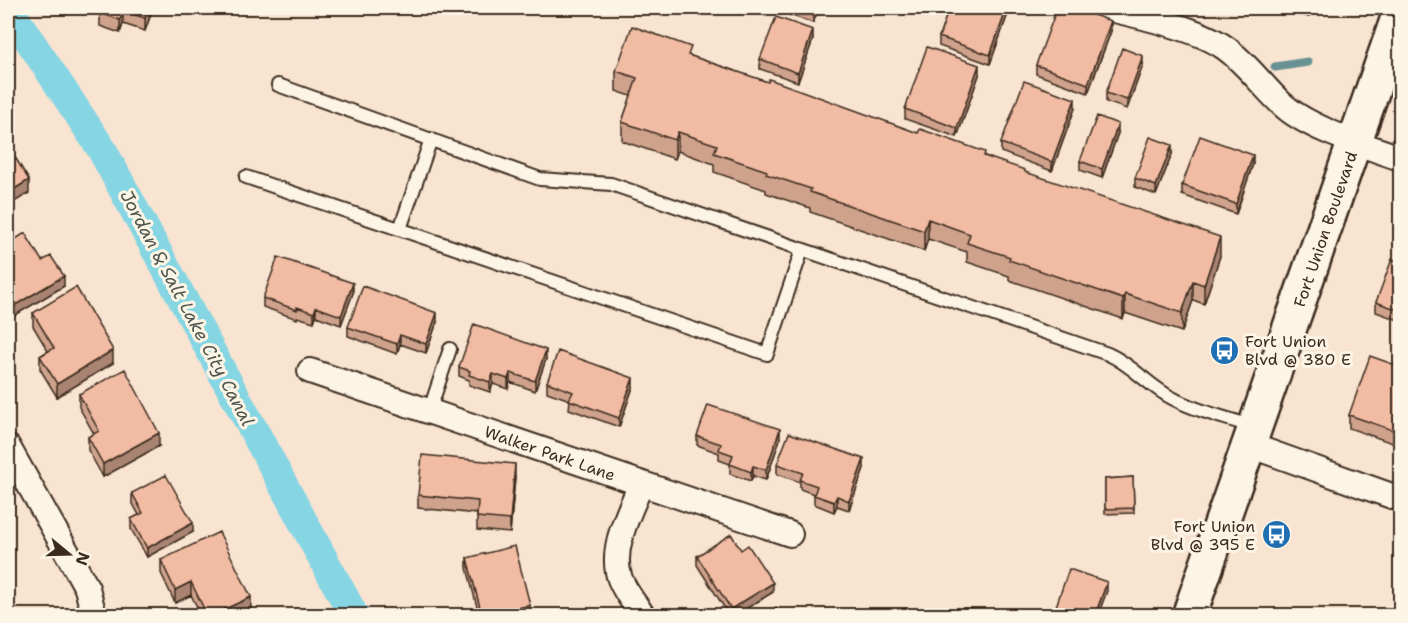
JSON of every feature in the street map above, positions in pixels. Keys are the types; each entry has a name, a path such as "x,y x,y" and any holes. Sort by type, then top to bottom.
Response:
{"main road":[{"name":"Fort Union Boulevard","path":"1190,615 1401,12"}],"street":[{"path":"1106,8 1202,36 1224,46 1284,107 1300,117 1355,142 1401,158"},
{"name":"Walker Park Lane","path":"310,371 790,534"},
{"path":"1252,436 1401,499"},
{"path":"8,447 87,588 94,615"},
{"path":"641,483 621,537 616,563 620,581 643,615"}],"lane":[{"path":"278,86 540,179 611,184 1108,354 1123,361 1152,387 1252,436"},
{"path":"400,229 431,139"},
{"path":"246,177 767,354 802,250"},
{"path":"429,412 450,349"}],"building":[{"path":"102,8 148,8 145,18 123,11 120,20 100,13"},
{"path":"795,8 815,8 813,14"},
{"path":"949,8 1007,8 990,55 939,37"},
{"path":"1057,8 1073,8 1111,21 1088,84 1036,65"},
{"path":"776,17 813,30 798,73 760,59"},
{"path":"632,26 691,47 688,55 768,82 769,79 918,133 920,129 985,152 984,156 1025,170 1025,172 1220,237 1204,285 1193,281 1182,313 1125,294 1123,299 1009,260 1010,257 967,243 970,234 928,219 924,231 810,192 811,189 766,174 767,171 714,153 717,145 678,132 675,140 622,122 637,78 616,71"},
{"path":"927,47 979,65 957,128 905,109"},
{"path":"1122,48 1143,56 1127,100 1106,93"},
{"path":"1024,81 1075,99 1052,162 1001,143"},
{"path":"1097,116 1118,124 1102,169 1080,161"},
{"path":"1200,136 1253,155 1236,204 1182,185"},
{"path":"1150,137 1172,145 1156,186 1135,178"},
{"path":"10,149 29,180 8,193 8,150"},
{"path":"25,233 42,261 51,256 64,276 12,307 8,299 8,244"},
{"path":"278,257 353,283 341,316 316,307 314,313 297,307 297,310 263,298"},
{"path":"1392,259 1401,262 1401,311 1376,302"},
{"path":"363,286 437,313 426,344 400,335 397,344 348,327"},
{"path":"76,287 113,350 57,384 40,356 54,348 33,313"},
{"path":"474,324 546,350 535,381 510,373 508,379 493,374 490,382 469,375 470,371 459,367"},
{"path":"558,351 633,378 619,418 569,400 573,392 547,382"},
{"path":"1370,356 1401,367 1401,433 1349,415"},
{"path":"125,369 159,433 103,464 88,437 99,431 79,394"},
{"path":"708,405 780,429 766,470 753,466 751,472 730,464 733,455 719,450 721,444 697,436"},
{"path":"789,433 864,459 849,501 837,496 834,502 814,495 817,486 800,480 803,473 777,464"},
{"path":"422,455 515,464 510,520 477,517 478,501 418,495"},
{"path":"166,475 193,523 147,548 131,519 143,513 132,493"},
{"path":"1133,477 1134,508 1105,509 1105,479"},
{"path":"219,532 251,597 212,615 207,615 191,582 175,590 161,560"},
{"path":"731,534 741,550 748,545 773,583 731,609 697,556"},
{"path":"515,546 530,605 482,615 467,558"},
{"path":"1069,569 1107,582 1095,615 1053,615"},
{"path":"776,607 782,615 764,615"},
{"path":"456,610 458,615 444,615"}],"waterway":[{"name":"Jordan & Salt Lake City Canal","path":"8,8 101,148 354,616"},
{"path":"1275,67 1308,62"}],"place":[{"name":"Fort Union Blvd @ 380 E","path":"1224,350"},
{"name":"Fort Union Blvd @ 395 E","path":"1276,535"}]}
